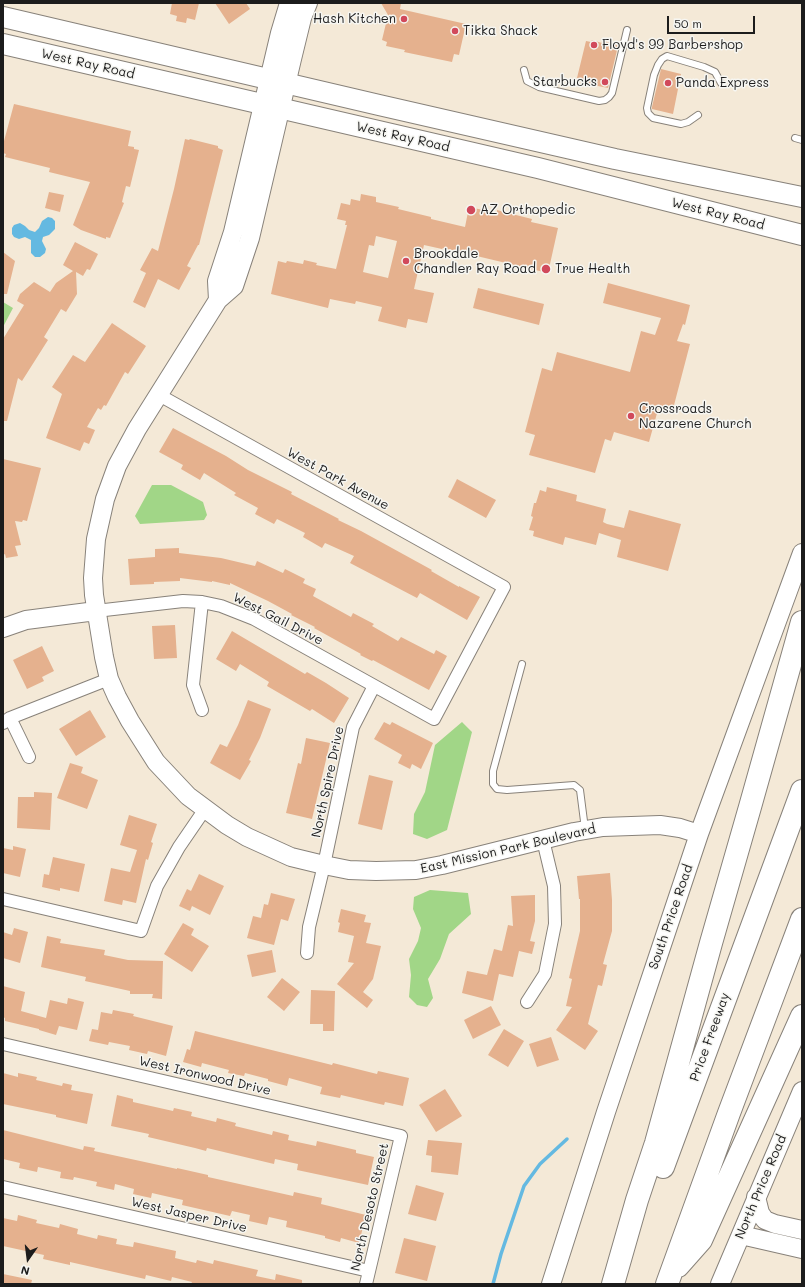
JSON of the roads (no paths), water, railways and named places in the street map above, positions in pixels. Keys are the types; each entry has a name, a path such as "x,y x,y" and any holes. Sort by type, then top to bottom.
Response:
{"highway":[{"path":"613,1284 637,1200 658,1136 802,622"},
{"name":"Price Freeway","path":"619,1284 802,791"},
{"path":"668,1279 802,919"},
{"path":"668,1279 701,1240 802,1016"}],"main road":[{"name":"West Ray Road","path":"3,17 615,159 802,197"},
{"name":"West Ray Road","path":"3,44 575,177 802,235"},
{"path":"500,160 540,156 581,165 599,167 606,165 615,159"}],"street":[{"path":"278,81 280,33 289,3"},
{"path":"278,81 308,3"},
{"name":"East Mission Park Boulevard","path":"278,81 272,107 261,196 234,286 218,300 137,429 117,466 105,500 96,539 93,578 96,611 109,679 130,722 156,762 188,796 227,825 269,848 290,857 348,870 416,870 442,866 543,840 611,827 660,825 680,828 699,834"},
{"name":"West Park Avenue","path":"159,395 504,587 434,719"},
{"name":"South Price Road","path":"550,1284 699,834 802,553"},
{"name":"West Gail Drive","path":"96,611 183,601 202,602 221,606 254,619 434,719"},
{"path":"202,602 193,685 202,710"},
{"path":"3,628 26,620 96,611"},
{"path":"30,757 7,720 109,679"},
{"name":"North Spire Drive","path":"307,952 308,927 324,865 353,727 374,686"},
{"path":"3,899 141,931 156,886 179,847 205,809"},
{"path":"527,1002 545,974 555,924 554,886 543,840"},
{"name":"West Ironwood Drive","path":"3,1044 401,1136"},
{"name":"North Price Road","path":"720,1284 802,1091"},
{"name":"North Desoto Street","path":"366,1284 401,1136"},
{"name":"West Jasper Drive","path":"3,1187 369,1270"},
{"path":"756,1197 760,1214 765,1220 775,1224 802,1230"},
{"path":"740,1235 802,1249"}],"lane":[{"path":"524,70 527,81 539,88 599,101 605,100 612,93 627,30"},
{"path":"698,115 688,122 681,124 653,118 648,113 647,108 654,75 662,59 667,56 704,67 715,72 721,84"},
{"path":"795,138 802,140"},
{"path":"522,664 492,771 493,784 497,789 507,790 574,785 580,790 585,831"}],"water":[{"path":"48,217 55,221 55,229 49,235 43,237 42,241 46,249 45,253 40,257 35,257 31,253 31,240 25,237 19,239 14,237 12,234 12,228 14,225 20,223 29,230 35,232 39,228 42,221"}],"waterway":[{"path":"493,1284 501,1254 524,1186 540,1164 567,1139"}],"place":[{"name":"Hash Kitchen","path":"404,19"},
{"name":"Tikka Shack","path":"455,31"},
{"name":"Floyd's 99 Barbershop","path":"594,45"},
{"name":"Starbucks","path":"605,82"},
{"name":"Panda Express","path":"668,83"},
{"name":"AZ Orthopedic","path":"471,210"},
{"name":"Brookdale Chandler Ray Road","path":"406,261"},
{"name":"True Health","path":"546,269"},
{"name":"Crossroads Nazarene Church","path":"631,416"}]}
